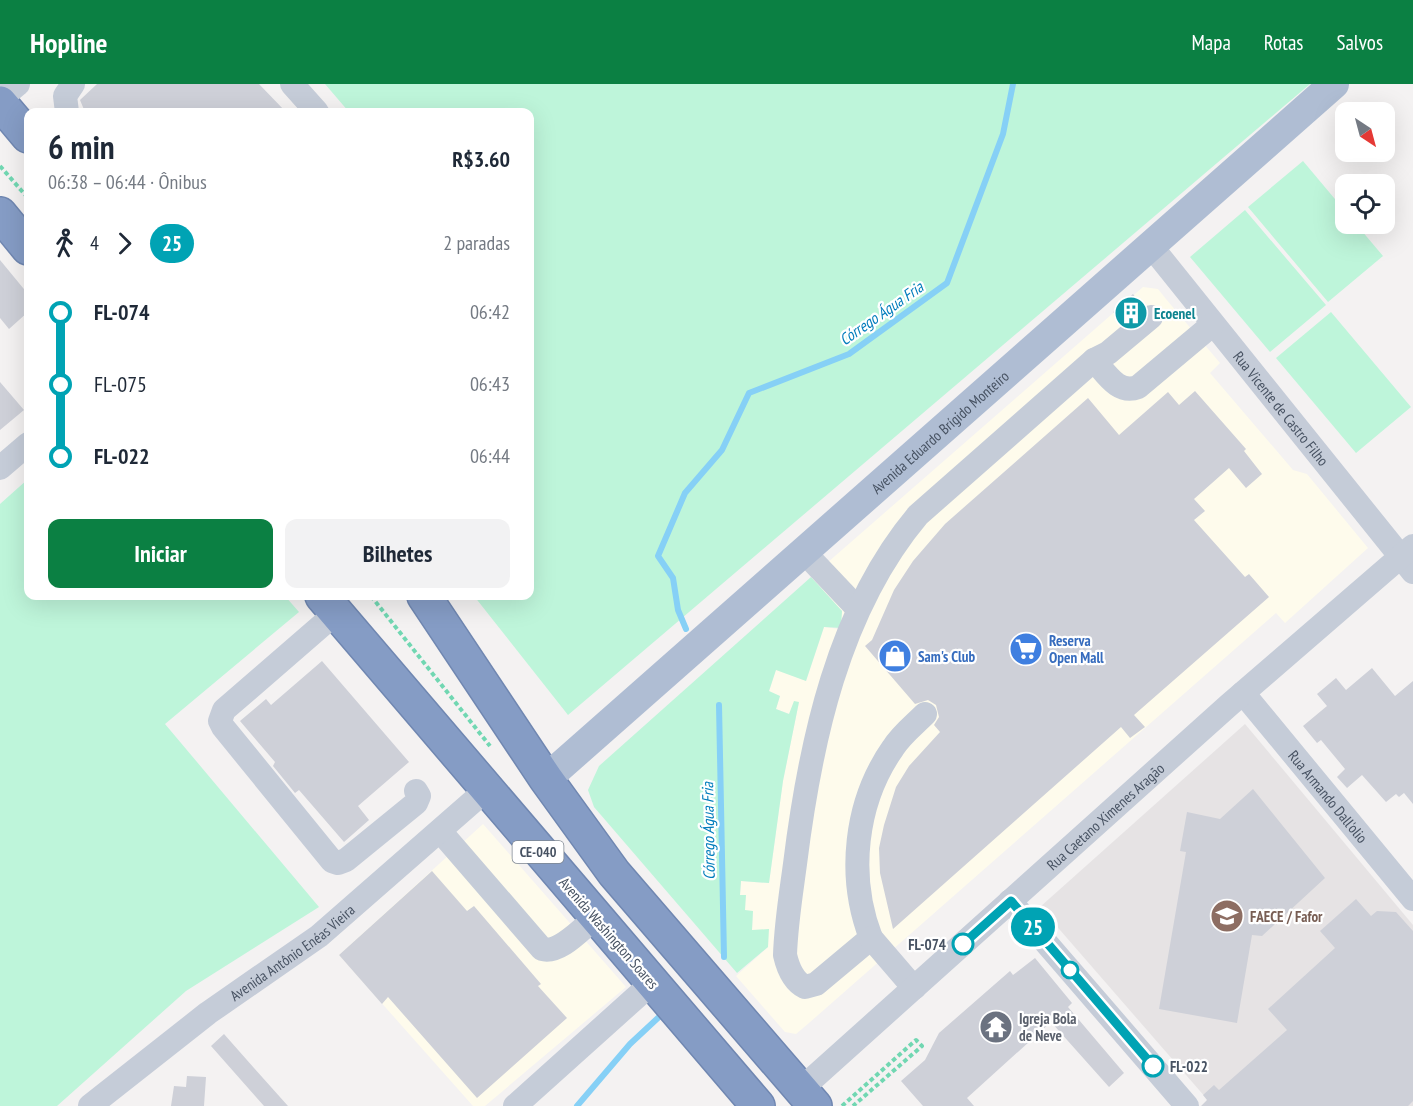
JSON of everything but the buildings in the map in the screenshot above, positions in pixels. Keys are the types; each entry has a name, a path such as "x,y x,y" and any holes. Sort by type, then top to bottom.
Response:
{"highway":[{"path":"0,101 24,131"},
{"path":"0,214 24,243"},
{"name":"CE-040","path":"427,600 546,779 614,873 715,990 819,1100"},
{"name":"Avenida Washington Soares","path":"329,604 758,1106"}],"main road":[{"name":"Avenida Eduardo Brígido Monteiro","path":"546,779 1334,84"}],"street":[{"path":"0,101 18,84"},
{"path":"66,108 65,96 73,84"},
{"path":"292,84 313,108"},
{"name":"Rua Vicente de Castro Filho","path":"1151,246 1212,325 1409,558"},
{"path":"871,938 811,987 800,985 788,967 786,938 801,817 827,696 858,609 906,529 918,515 1094,360 1108,353 1151,317"},
{"path":"1094,360 1121,389 1129,391 1138,387 1212,325"},
{"path":"0,468 24,447"},
{"path":"804,552 858,609"},
{"name":"Rua Caetano Ximenes Aragão","path":"819,1100 914,988 1243,693 1409,558"},
{"path":"329,604 224,710 220,722 332,861 338,863 346,860 411,801 435,835 542,949 548,951 557,947 595,918"},
{"name":"Rua Armando Dall'olio","path":"1243,693 1413,899"},
{"path":"914,988 871,938 860,896 856,862 866,802 893,747 925,714"},
{"name":"Avenida Antônio Enéas Vieira","path":"90,1106 208,1013 319,936 486,790"},
{"path":"1011,901 1187,1106"},
{"path":"515,1106 652,983"}],"path":[{"path":"0,166 24,193"},
{"path":"819,1100 916,1040 922,1046 853,1106"}],"shaded area":[{"name":"Reserva Open Mall","path":"1143,287 1158,289 1220,363 1210,373 1293,470 1307,474 1368,548 1285,623 1276,613 809,1023 796,1034 785,1032 736,976 768,947 752,930 753,911 745,911 745,896 740,895 741,881 769,883 783,781 799,702 790,714 776,709 780,696 769,692 776,669 806,681 824,627 839,629 842,611 811,577"},
{"name":"FAECE / Fafor","path":"1245,724 1413,925 1413,1106 1213,1106 1040,907"},
{"path":"483,824 626,987 485,1106 473,1106 339,955"}],"green space":[{"path":"325,84 1310,84 568,715 477,600 534,600 534,108 346,108"},
{"path":"1303,161 1335,199 1335,234 1364,234 1383,256 1328,302 1248,207"},
{"path":"1245,210 1326,305 1270,352 1190,257"},
{"path":"1331,312 1411,407 1356,453 1276,358"},
{"path":"24,483 24,600 288,600 299,612 165,724 319,907 186,991 57,1106 0,1106 0,504"},
{"path":"811,577 842,611 841,628 824,627 806,681 776,670 769,691 780,696 776,709 789,714 794,701 799,702 783,781 769,883 741,881 740,895 746,895 745,910 753,911 752,930 769,929 768,947 737,973 594,807 588,790 599,766"}],"waterway":[{"name":"Córrego Água Fria","path":"686,629 678,610 673,578 658,556 685,493 722,450 749,393 849,354 947,283 1003,134 1013,84"},
{"name":"Córrego Água Fria","path":"719,705 724,957"},
{"name":"Córrego Água Fria","path":"577,1106 630,1044 660,1016"}],"bus line":[{"name":"25","path":"963,944 1011,901 1153,1066"}],"place":[{"name":"Ecoenel","path":"1131,313"},
{"name":"Reserva Open Mall","path":"1026,649"},
{"name":"Sam's Club","path":"895,656"},
{"name":"FAECE / Fafor","path":"1227,916"},
{"name":"FL-074","path":"963,944"},
{"name":"Igreja Bola de Neve","path":"996,1027"},
{"name":"FL-022","path":"1153,1066"}]}
